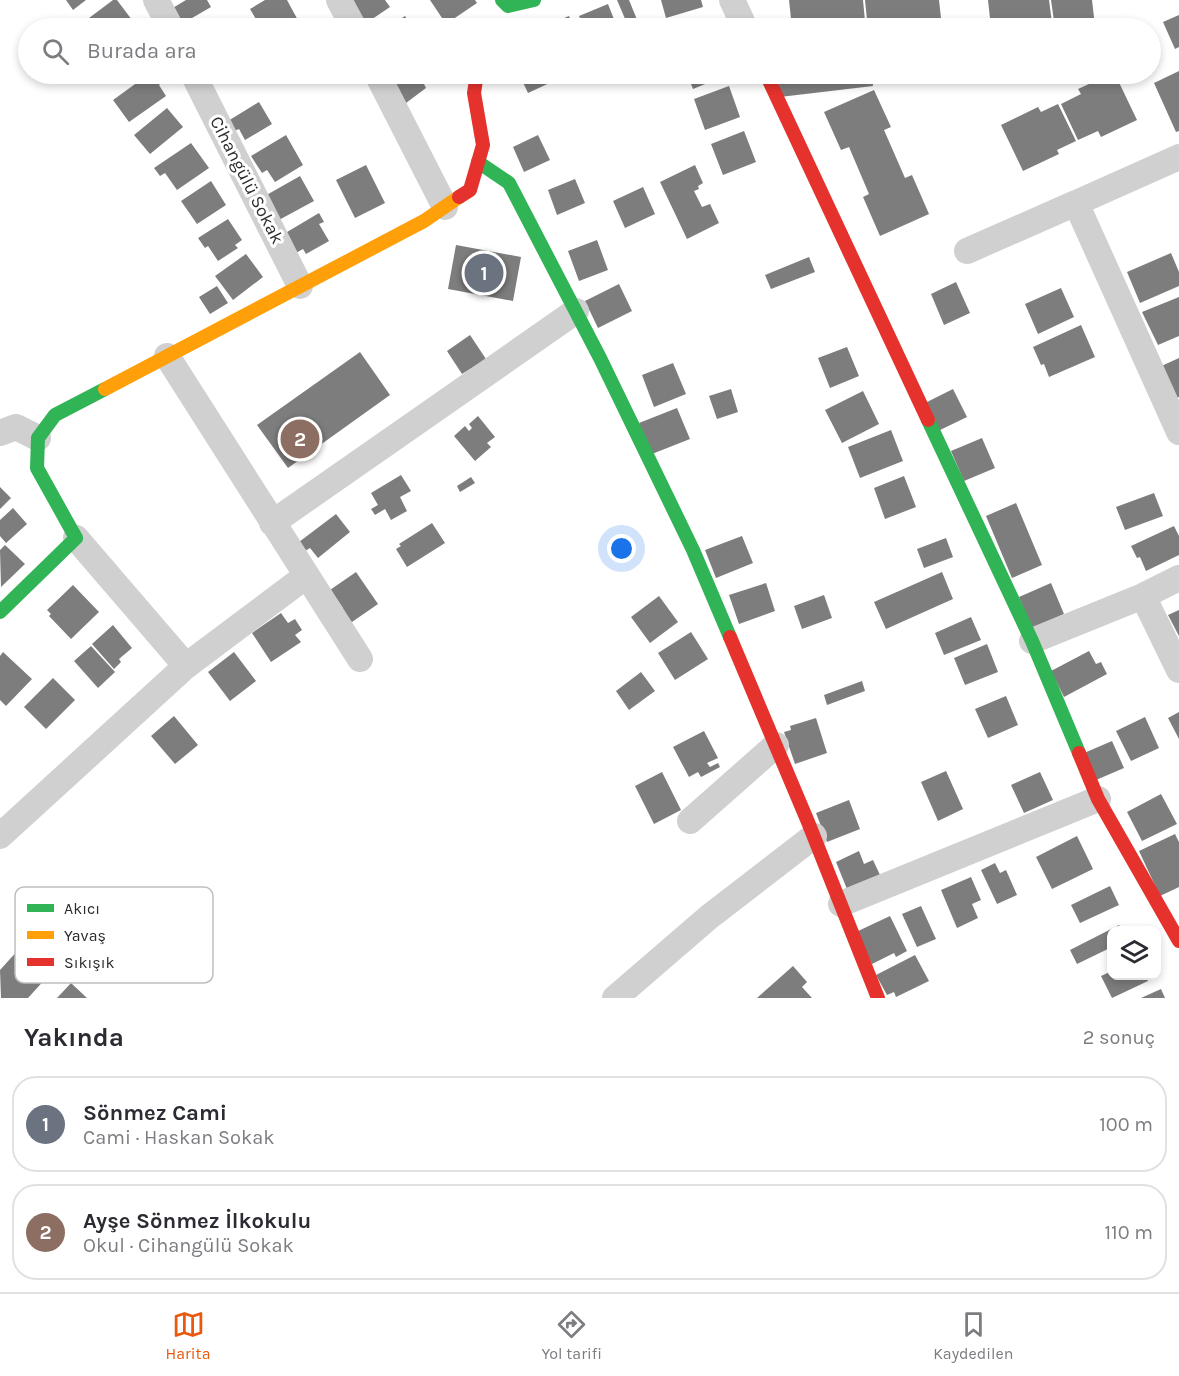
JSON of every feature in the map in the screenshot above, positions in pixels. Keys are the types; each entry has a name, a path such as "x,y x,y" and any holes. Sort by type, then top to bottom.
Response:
{"street":[{"path":"156,0 166,18"},
{"path":"339,0 349,18"},
{"path":"506,8 534,0"},
{"path":"732,0 740,18"},
{"name":"Cihangülü Sokak","path":"198,84 300,286"},
{"path":"382,84 446,207"},
{"path":"186,666 76,538 37,468 38,438 55,415 424,221 470,190 483,145 474,93 475,84"},
{"path":"771,84 1032,641 1098,799 1171,907 1179,941"},
{"path":"967,251 1179,157"},
{"path":"478,162 510,183 576,311 693,550 814,836 878,998"},
{"path":"1076,203 1179,432"},
{"path":"272,523 576,311"},
{"path":"167,356 360,659"},
{"path":"0,433 16,427 38,438"},
{"path":"0,612 76,538"},
{"path":"0,836 186,666 306,576"},
{"path":"1032,641 1143,596 1179,578"},
{"path":"1143,596 1179,670"},
{"path":"690,821 776,745"},
{"path":"841,904 1098,799"},
{"path":"615,998 709,917 814,836"}],"building":[{"path":"66,0 86,0 73,10"},
{"path":"113,0 117,0 130,18 89,18"},
{"path":"186,0 207,0 211,7 192,18 176,18 171,9"},
{"path":"265,0 287,0 297,18 255,18 250,9"},
{"path":"350,0 385,0 390,7 374,18 356,18"},
{"path":"430,0 475,0 477,3 455,18 442,18"},
{"path":"617,0 629,0 636,18 625,18"},
{"path":"661,0 701,0 703,7 666,18"},
{"path":"789,0 863,0 865,18 791,18"},
{"path":"865,0 939,0 941,18 867,18"},
{"path":"988,0 1049,0 1051,18 990,18"},
{"path":"1051,0 1092,0 1094,18 1054,18"},
{"path":"608,4 613,18 580,18 579,16"},
{"path":"1179,15 1179,47 1175,49 1163,22"},
{"path":"1179,71 1179,131 1176,132 1154,84 1161,84 1161,80"},
{"path":"135,84 160,84 166,96 129,122 113,100"},
{"path":"385,84 424,84 426,88 402,106"},
{"path":"524,84 547,84 528,93"},
{"path":"691,84 705,84 693,89"},
{"path":"778,84 873,84 873,86 780,97"},
{"path":"1089,84 1120,84 1137,120 1101,137 1098,131 1078,140 1061,104 1081,94 1078,89"},
{"path":"729,86 740,117 705,130 694,99"},
{"path":"874,90 891,127 884,130 905,178 912,175 929,214 880,236 863,197 869,194 849,147 841,150 824,112"},
{"path":"259,102 272,124 245,140 239,129 234,131 228,121"},
{"path":"1058,104 1076,141 1057,150 1059,154 1023,171 1001,125 1038,107 1041,112"},
{"path":"167,108 183,127 150,154 134,135"},
{"path":"744,131 756,162 723,175 711,144"},
{"path":"286,135 303,165 275,182 267,170 262,173 251,156"},
{"path":"538,135 550,160 524,172 513,147"},
{"path":"191,143 209,168 177,190 165,173 160,176 154,168"},
{"path":"366,165 385,203 355,218 336,180"},
{"path":"695,165 703,183 698,186 699,189 694,191 702,207 710,204 719,223 687,239 660,182"},
{"path":"300,176 314,201 277,221 263,197"},
{"path":"575,179 585,203 557,215 548,190"},
{"path":"211,181 226,205 197,224 181,201"},
{"path":"643,187 655,214 625,228 613,201"},
{"path":"319,213 324,222 319,224 329,241 306,254 303,249 294,254 282,235"},
{"path":"228,219 242,240 235,245 238,248 218,261 208,246 205,248 198,238"},
{"path":"597,240 608,270 579,281 568,251"},
{"path":"456,245 521,257 513,301 448,289"},
{"path":"1171,253 1179,272 1179,286 1140,303 1127,272"},
{"path":"246,254 263,277 233,300 215,276"},
{"path":"809,257 815,272 771,289 765,275"},
{"path":"956,282 970,313 944,325 931,294"},
{"path":"619,284 632,311 598,328 585,301"},
{"path":"217,286 228,303 210,314 199,297"},
{"path":"1061,288 1074,317 1038,334 1025,304"},
{"path":"1179,297 1179,336 1158,345 1142,312"},
{"path":"1081,325 1095,357 1049,377 1033,347"},
{"path":"470,335 486,359 462,374 447,351"},
{"path":"847,347 859,376 830,388 818,358"},
{"path":"360,352 390,395 288,468 257,425"},
{"path":"1179,358 1179,397 1171,400 1157,368"},
{"path":"673,363 686,394 654,407 642,375"},
{"path":"731,389 738,412 717,419 709,396"},
{"path":"953,389 967,417 938,431 925,403"},
{"path":"863,391 879,424 842,443 825,410"},
{"path":"677,408 690,439 652,454 639,423"},
{"path":"478,416 495,437 487,443 491,447 475,461 454,436 465,426 469,431 472,428 469,424"},
{"path":"891,430 903,461 860,478 848,447"},
{"path":"982,438 995,468 964,481 951,451"},
{"path":"401,475 411,491 400,497 407,511 391,520 385,509 375,515 371,509 378,505 371,493"},
{"path":"904,476 916,507 885,519 874,488"},
{"path":"471,477 475,483 460,492 457,486"},
{"path":"0,487 11,498 0,509"},
{"path":"1154,493 1163,516 1125,530 1116,507"},
{"path":"1016,503 1042,565 1012,578 986,516"},
{"path":"13,508 27,524 6,543 0,536 0,520"},
{"path":"336,514 350,532 318,558 310,548 305,551 299,542"},
{"path":"432,523 445,543 407,567 396,549 401,546 399,544"},
{"path":"1174,526 1179,536 1179,555 1146,571 1140,557 1137,558 1131,546"},
{"path":"742,536 753,563 716,578 705,550"},
{"path":"946,538 953,557 924,568 917,549"},
{"path":"5,545 25,564 1,587 0,550"},
{"path":"356,572 378,604 352,622 336,612 343,608 330,590"},
{"path":"942,572 953,599 886,629 874,602"},
{"path":"766,583 775,611 739,624 729,595"},
{"path":"1051,583 1064,614 1032,628 1019,597"},
{"path":"73,585 99,612 71,639 49,616 51,614 47,610"},
{"path":"824,595 832,618 802,629 794,606"},
{"path":"659,596 678,622 650,643 631,617"},
{"path":"1179,610 1179,636 1168,615"},
{"path":"281,613 288,623 295,619 302,630 295,635 301,642 271,662 252,633"},
{"path":"971,617 981,640 944,655 935,633"},
{"path":"113,625 132,648 119,659 121,662 114,669 92,644"},
{"path":"691,632 708,659 675,680 658,653"},
{"path":"987,644 998,672 965,685 954,658"},
{"path":"91,646 115,672 98,688 74,661"},
{"path":"1089,651 1096,664 1101,662 1107,674 1064,697 1051,671"},
{"path":"3,652 32,679 6,706 0,700 0,656"},
{"path":"234,652 256,681 230,701 208,672"},
{"path":"641,672 655,691 629,710 616,691"},
{"path":"53,678 75,700 46,729 24,707"},
{"path":"862,681 865,691 827,705 824,695"},
{"path":"1006,696 1018,725 988,738 975,709"},
{"path":"1179,712 1179,739 1168,718"},
{"path":"174,716 198,745 175,764 151,736"},
{"path":"1145,717 1159,748 1131,761 1116,731"},
{"path":"816,718 827,753 795,764 784,732 791,730 790,726"},
{"path":"704,731 718,758 707,763 710,767 718,763 720,767 701,777 698,772 689,777 673,747"},
{"path":"1112,741 1124,768 1096,780 1084,753"},
{"path":"946,771 963,809 938,821 921,782"},
{"path":"662,772 681,810 654,824 635,786"},
{"path":"1040,772 1053,800 1024,813 1011,785"},
{"path":"1161,794 1177,824 1142,841 1127,812"},
{"path":"849,800 860,829 827,842 816,813"},
{"path":"1175,834 1179,842 1179,887 1160,896 1139,851"},
{"path":"1077,836 1093,869 1052,889 1036,857"},
{"path":"859,851 864,864 873,860 880,875 847,889 836,862"},
{"path":"995,863 1000,873 1006,870 1017,895 997,904 981,870"},
{"path":"971,877 981,900 972,904 978,918 957,928 941,890"},
{"path":"1110,886 1119,905 1080,923 1071,905"},
{"path":"921,906 936,939 917,947 902,914"},
{"path":"890,916 907,951 896,957 894,953 872,964 856,932"},
{"path":"1107,931 1107,949 1077,964 1070,950"},
{"path":"15,953 15,983 42,983 28,998 1,998 0,970"},
{"path":"915,955 929,981 896,997 894,992 887,995 876,975"},
{"path":"793,966 807,982 802,987 812,998 757,998"},
{"path":"1107,973 1107,980 1148,981 1112,998 1101,976"},
{"path":"71,983 87,998 57,998"},
{"path":"1161,989 1165,998 1141,998"}],"traffic: fast":[{"path":"502,0 508,6 534,0"},
{"path":"478,162 509,183 600,358 693,550 730,637"},
{"path":"0,612 76,538 37,468 38,438 55,415 105,389"},
{"path":"928,420 1032,641 1079,753"}],"traffic: slow":[{"path":"105,389 424,221 459,197"}],"traffic: jam":[{"path":"459,197 470,190 483,145 474,93 475,84"},
{"path":"771,84 928,420"},
{"path":"730,637 808,822 878,998"},
{"path":"1079,753 1098,799 1179,941"}],"place":[{"name":"Sönmez Cami","path":"484,273"},
{"name":"Ayşe Sönmez İlkokulu","path":"300,439"}]}
